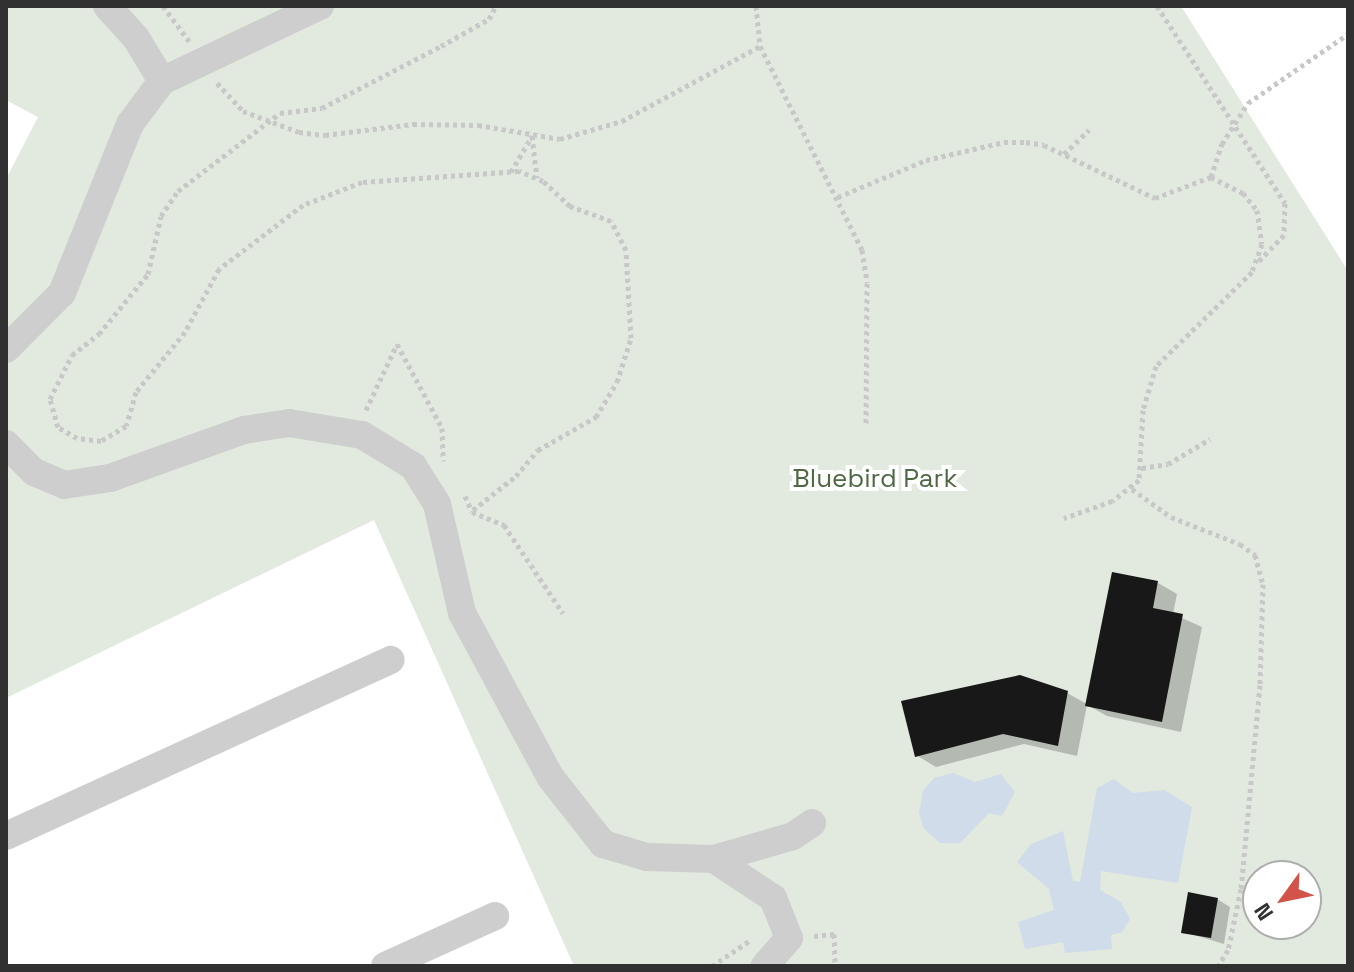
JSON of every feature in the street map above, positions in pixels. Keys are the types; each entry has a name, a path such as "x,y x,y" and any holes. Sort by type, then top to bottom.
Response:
{"street":[{"path":"107,6 136,38 162,81"},
{"path":"6,349 62,293 130,124 162,81 320,6"},
{"path":"6,444 34,472 64,485 110,478 244,430 289,423 362,435 413,466 437,504 462,613 481,655 551,778 603,844 647,857 714,859 793,836 812,823"},
{"path":"6,836 391,660"},
{"path":"714,859 773,898 789,938 765,966"},
{"path":"385,966 495,916"}],"path":[{"path":"163,6 226,95 265,122 325,135 413,124 478,125 560,139 622,121 760,46"},
{"path":"473,510 516,476 538,450 596,417 617,382 631,338 626,250 611,221 570,206 537,179 511,172 362,182 303,205 219,269 185,332 136,392 126,426 101,441 77,438 58,427 50,399 72,355 99,334 148,274 161,216 178,191 280,113 322,108 489,19 496,6"},
{"path":"756,6 760,46 862,250 867,283 866,424"},
{"path":"1064,518 1132,489 1142,468 1143,410 1156,366 1284,235 1285,203 1231,126 1157,6"},
{"path":"1211,177 1231,126 1248,103 1348,34"},
{"path":"1064,154 1089,130"},
{"path":"511,172 532,136"},
{"path":"532,136 537,179"},
{"path":"838,197 893,170 1004,142 1044,145 1155,198 1211,177 1243,193 1257,210 1262,227 1257,263"},
{"path":"362,435 377,376 397,344 442,428 443,465 451,475"},
{"path":"1142,468 1168,464 1210,439"},
{"path":"458,485 473,510 504,525 563,613"},
{"path":"1132,489 1171,517 1247,549 1255,555 1263,584 1260,685 1241,889 1228,950 1218,966"},
{"path":"789,938 834,934 835,966"}],"green space":[{"name":"Bluebird Park","path":"6,6 1181,6 1348,271 1348,966 574,966 374,520 6,698 6,179 38,117 6,100"}],"shaded area":[{"path":"953,773 975,782 1001,774 1015,792 1002,816 989,813 960,843 940,843 924,829 919,813 923,791 934,778"},
{"path":"1114,779 1133,793 1164,790 1192,807 1178,883 1101,871 1100,890 1121,902 1130,919 1122,932 1111,935 1112,949 1065,953 1063,942 1025,949 1018,922 1054,910 1049,889 1017,862 1031,844 1063,831 1073,881 1080,882 1097,788"}],"building":[{"path":"1112,572 1158,581 1153,608 1183,614 1162,722 1085,706"},
{"path":"1020,675 1068,691 1058,746 1003,734 915,757 901,701"},
{"path":"1188,892 1218,898 1211,938 1181,933"}]}
